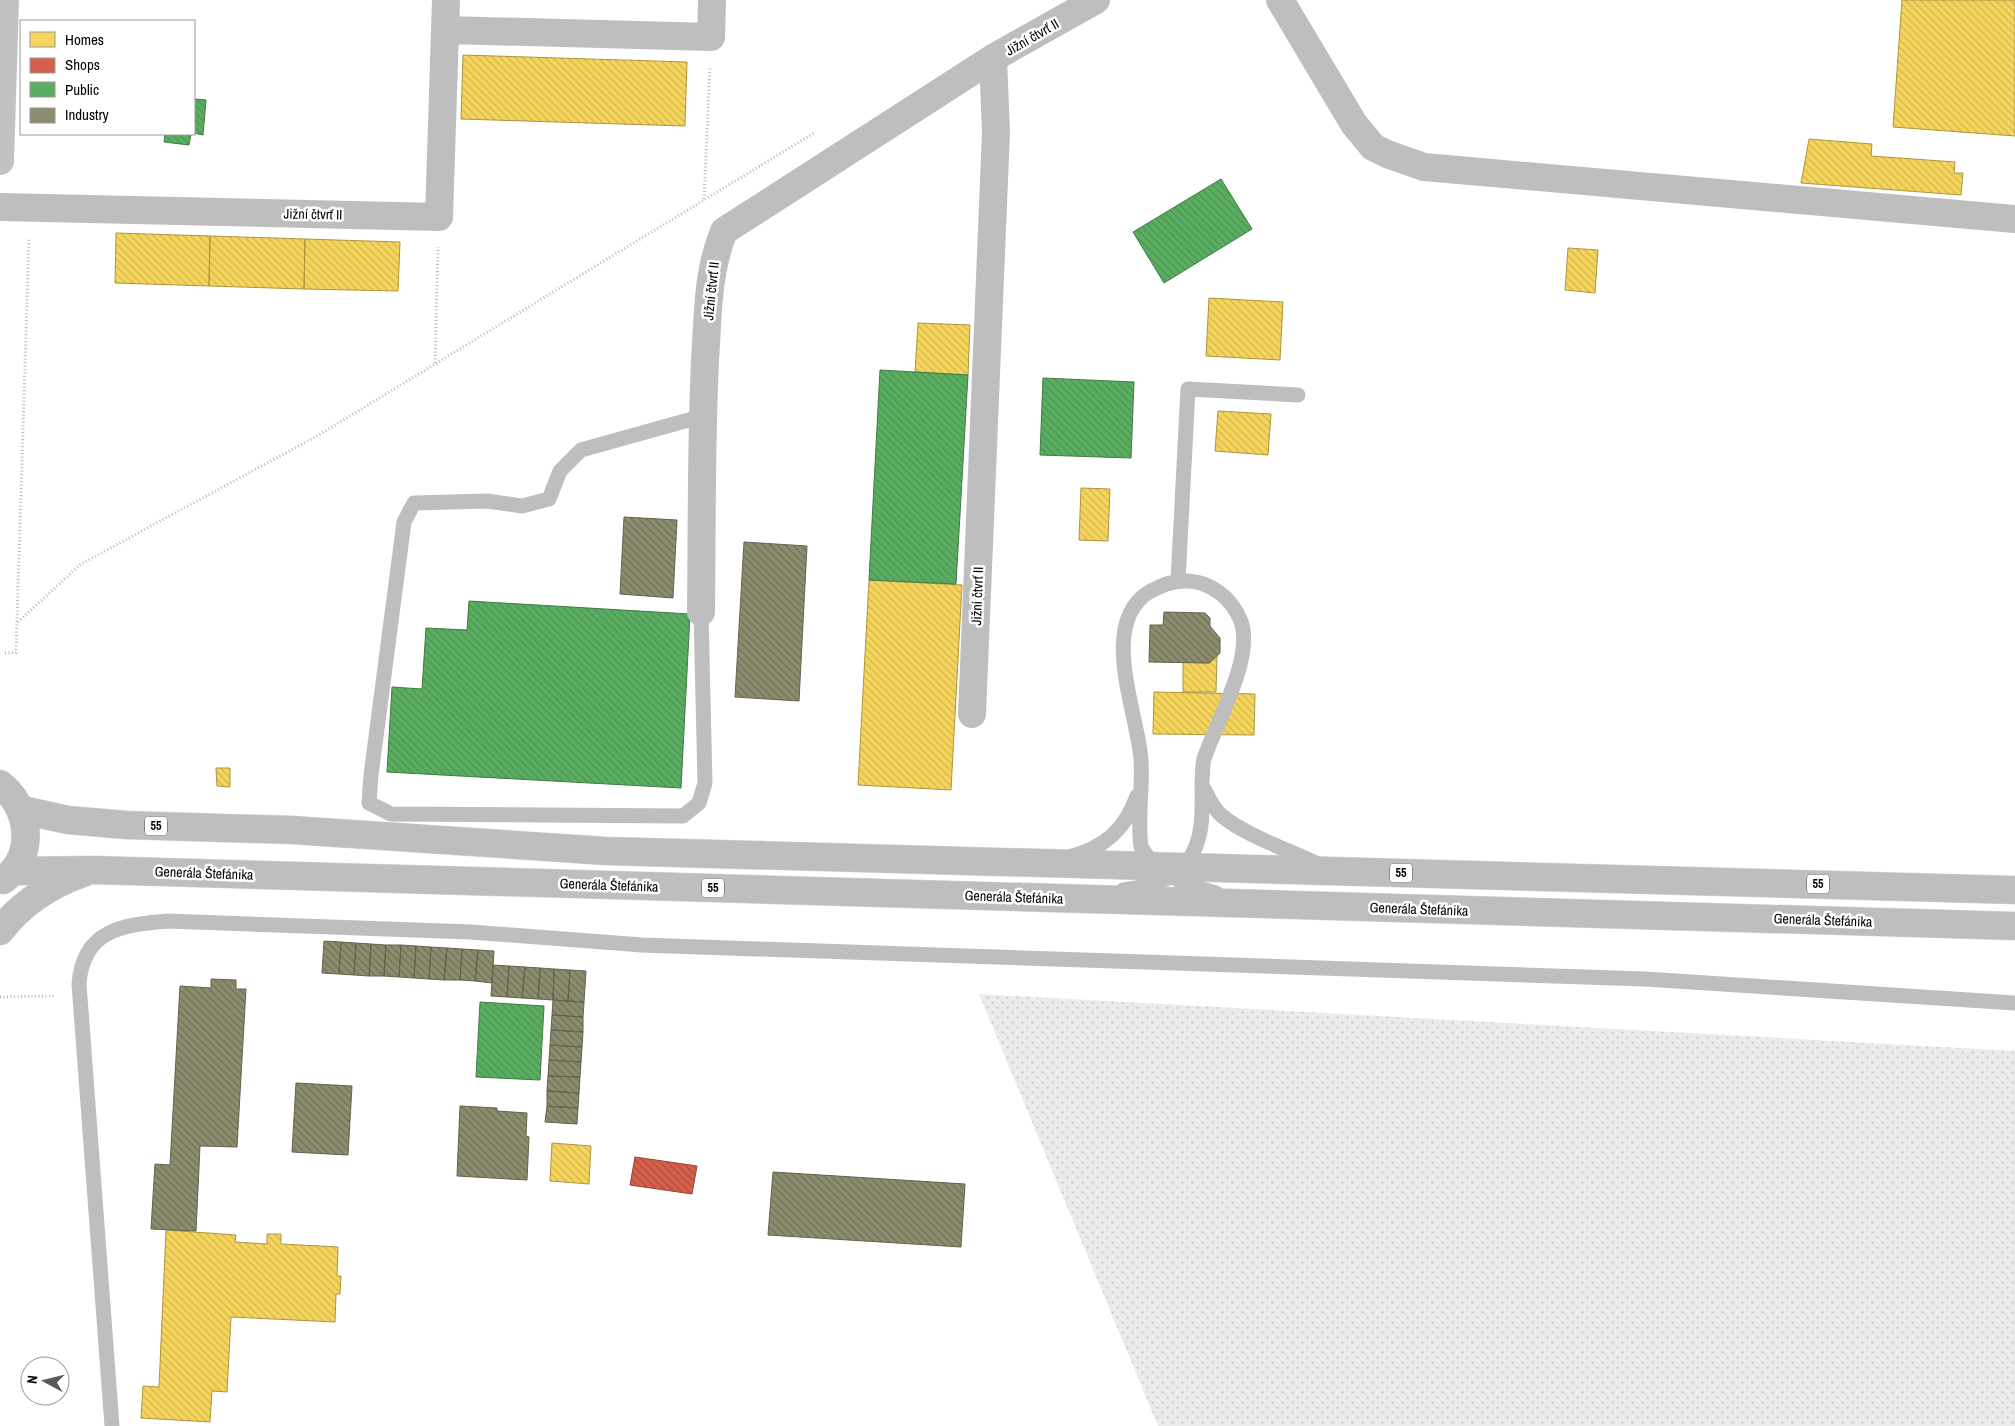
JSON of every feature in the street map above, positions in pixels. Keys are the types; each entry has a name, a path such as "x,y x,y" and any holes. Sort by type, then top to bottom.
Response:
{"main road":[{"path":"0,162 5,0"},
{"path":"439,217 447,30 446,0"},
{"path":"447,30 711,37 712,0"},
{"name":"Jižní čtvrť II","path":"701,612 703,416 708,305 714,254 724,231 994,58 1096,0"},
{"path":"1280,0 1354,124 1373,146 1388,154 1424,167 2015,219"},
{"name":"Jižní čtvrť II","path":"972,714 996,132 994,58"},
{"name":"Jižní čtvrť II","path":"0,208 439,217"},
{"name":"55","path":"0,784 13,796 22,810 26,826 26,842 21,858 6,877"},
{"name":"55","path":"22,810 68,820 126,825 292,830 579,849 1048,862 1170,869 1332,871 2015,890"},
{"path":"0,931 24,905 46,890 69,878 94,870"},
{"name":"Generála Štefánika","path":"6,877 94,870 2015,926"}],"lane":[{"path":"1178,581 1188,389 1298,395"},
{"path":"701,612 705,783 699,803 683,816 391,814 369,803 370,775 404,522 414,503 487,501 522,506 550,499 560,471 581,450 703,416"},
{"path":"1047,898 1139,888 1156,884 1170,869 1197,844 1203,815 1203,761 1242,661 1245,640 1240,618 1230,601 1216,590 1203,584 1178,581 1159,586 1142,596 1132,610 1124,627 1123,650 1141,760 1141,847 1146,855 1170,869 1194,888 1224,895 1332,906"},
{"path":"1048,862 1077,855 1092,848 1118,830 1127,821 1140,785"},
{"path":"1202,786 1210,802 1221,815 1237,826 1332,871"},
{"path":"112,1426 78,984 80,965 87,951 100,938 115,930 137,924 167,921 236,923 471,932 642,945 1645,979 2015,1003"}],"path":[{"path":"704,200 711,37"},
{"path":"18,622 81,564 316,436 822,128"},
{"path":"435,364 439,217"},
{"path":"5,653 16,654 18,622 29,236"},
{"path":"0,997 62,996"}],"shaded area":[{"path":"979,994 2015,1051 2015,1426 1158,1426"}],"building: Homes":[{"path":"1902,0 2015,0 2015,136 1893,127"},
{"path":"463,55 687,62 685,126 461,119"},
{"path":"1809,139 1872,144 1871,156 1955,162 1954,173 1963,173 1961,195 1801,183"},
{"path":"116,233 210,236 209,286 115,283"},
{"path":"210,236 305,239 304,289 209,286"},
{"path":"305,239 400,242 398,291 304,289"},
{"path":"1568,248 1598,250 1595,293 1565,290"},
{"path":"1209,298 1283,302 1280,360 1206,356"},
{"path":"918,323 970,325 968,375 915,372"},
{"path":"1218,411 1271,414 1268,455 1215,451"},
{"path":"1081,488 1110,489 1108,541 1079,540"},
{"path":"869,580 962,585 951,790 858,785"},
{"path":"1217,656 1216,692 1183,692 1183,662 1209,663"},
{"path":"1154,692 1255,694 1254,735 1153,734"},
{"path":"216,768 230,768 230,787 217,786"},
{"path":"552,1143 591,1146 589,1184 550,1181"},
{"path":"166,1230 236,1235 235,1242 267,1244 267,1234 281,1234 281,1244 338,1247 337,1276 341,1276 340,1294 336,1294 335,1322 231,1317 227,1392 212,1391 210,1422 141,1418 143,1386 159,1387"}],"building: Shops":[{"path":"635,1157 697,1166 692,1194 630,1185"}],"building: Public":[{"path":"195,99 206,100 203,135 195,133"},
{"path":"165,135 191,135 189,145 164,142"},
{"path":"1221,179 1252,229 1164,283 1133,232"},
{"path":"880,370 968,375 956,584 869,580"},
{"path":"1043,378 1134,382 1131,458 1040,455"},
{"path":"469,601 690,614 681,788 387,772 392,687 422,689 426,628 467,630"},
{"path":"480,1002 544,1006 540,1080 476,1077"}],"building: Industry":[{"path":"624,517 677,520 673,598 620,594"},
{"path":"744,542 807,546 799,701 735,697"},
{"path":"1164,612 1205,613 1210,618 1210,626 1220,638 1220,653 1209,663 1149,662 1150,625 1163,625"},
{"path":"324,941 341,942 339,974 322,973"},
{"path":"341,942 356,943 354,975 339,974"},
{"path":"356,943 371,944 369,976 354,975"},
{"path":"371,944 386,945 384,976 369,976"},
{"path":"386,945 401,945 399,977 384,976"},
{"path":"401,945 416,946 414,978 399,977"},
{"path":"416,946 431,947 429,979 414,978"},
{"path":"431,947 447,948 444,980 429,979"},
{"path":"447,948 462,949 460,980 444,980"},
{"path":"462,949 478,950 475,981 460,980"},
{"path":"478,950 494,951 492,983 475,981"},
{"path":"493,965 509,966 507,997 491,996"},
{"path":"509,966 525,967 522,998 507,997"},
{"path":"525,967 540,968 538,999 522,998"},
{"path":"540,968 554,969 553,1000 538,999"},
{"path":"554,969 570,970 568,1001 553,1000"},
{"path":"570,970 586,971 584,1002 568,1001"},
{"path":"211,979 236,980 236,989 246,989 237,1147 200,1146 196,1231 151,1229 155,1164 170,1165 180,986 211,988"},
{"path":"553,1000 584,1002 583,1017 552,1015"},
{"path":"552,1015 583,1017 583,1032 551,1030"},
{"path":"551,1030 583,1032 582,1047 550,1045"},
{"path":"550,1045 582,1047 581,1062 549,1060"},
{"path":"549,1060 581,1062 580,1077 548,1076"},
{"path":"548,1076 580,1077 579,1093 547,1091"},
{"path":"296,1083 352,1086 348,1155 292,1152"},
{"path":"547,1091 579,1093 578,1108 547,1106"},
{"path":"460,1106 497,1108 497,1111 527,1113 526,1136 529,1137 527,1180 457,1176"},
{"path":"547,1106 578,1108 577,1124 545,1122"},
{"path":"773,1172 965,1184 961,1247 768,1235"}]}
